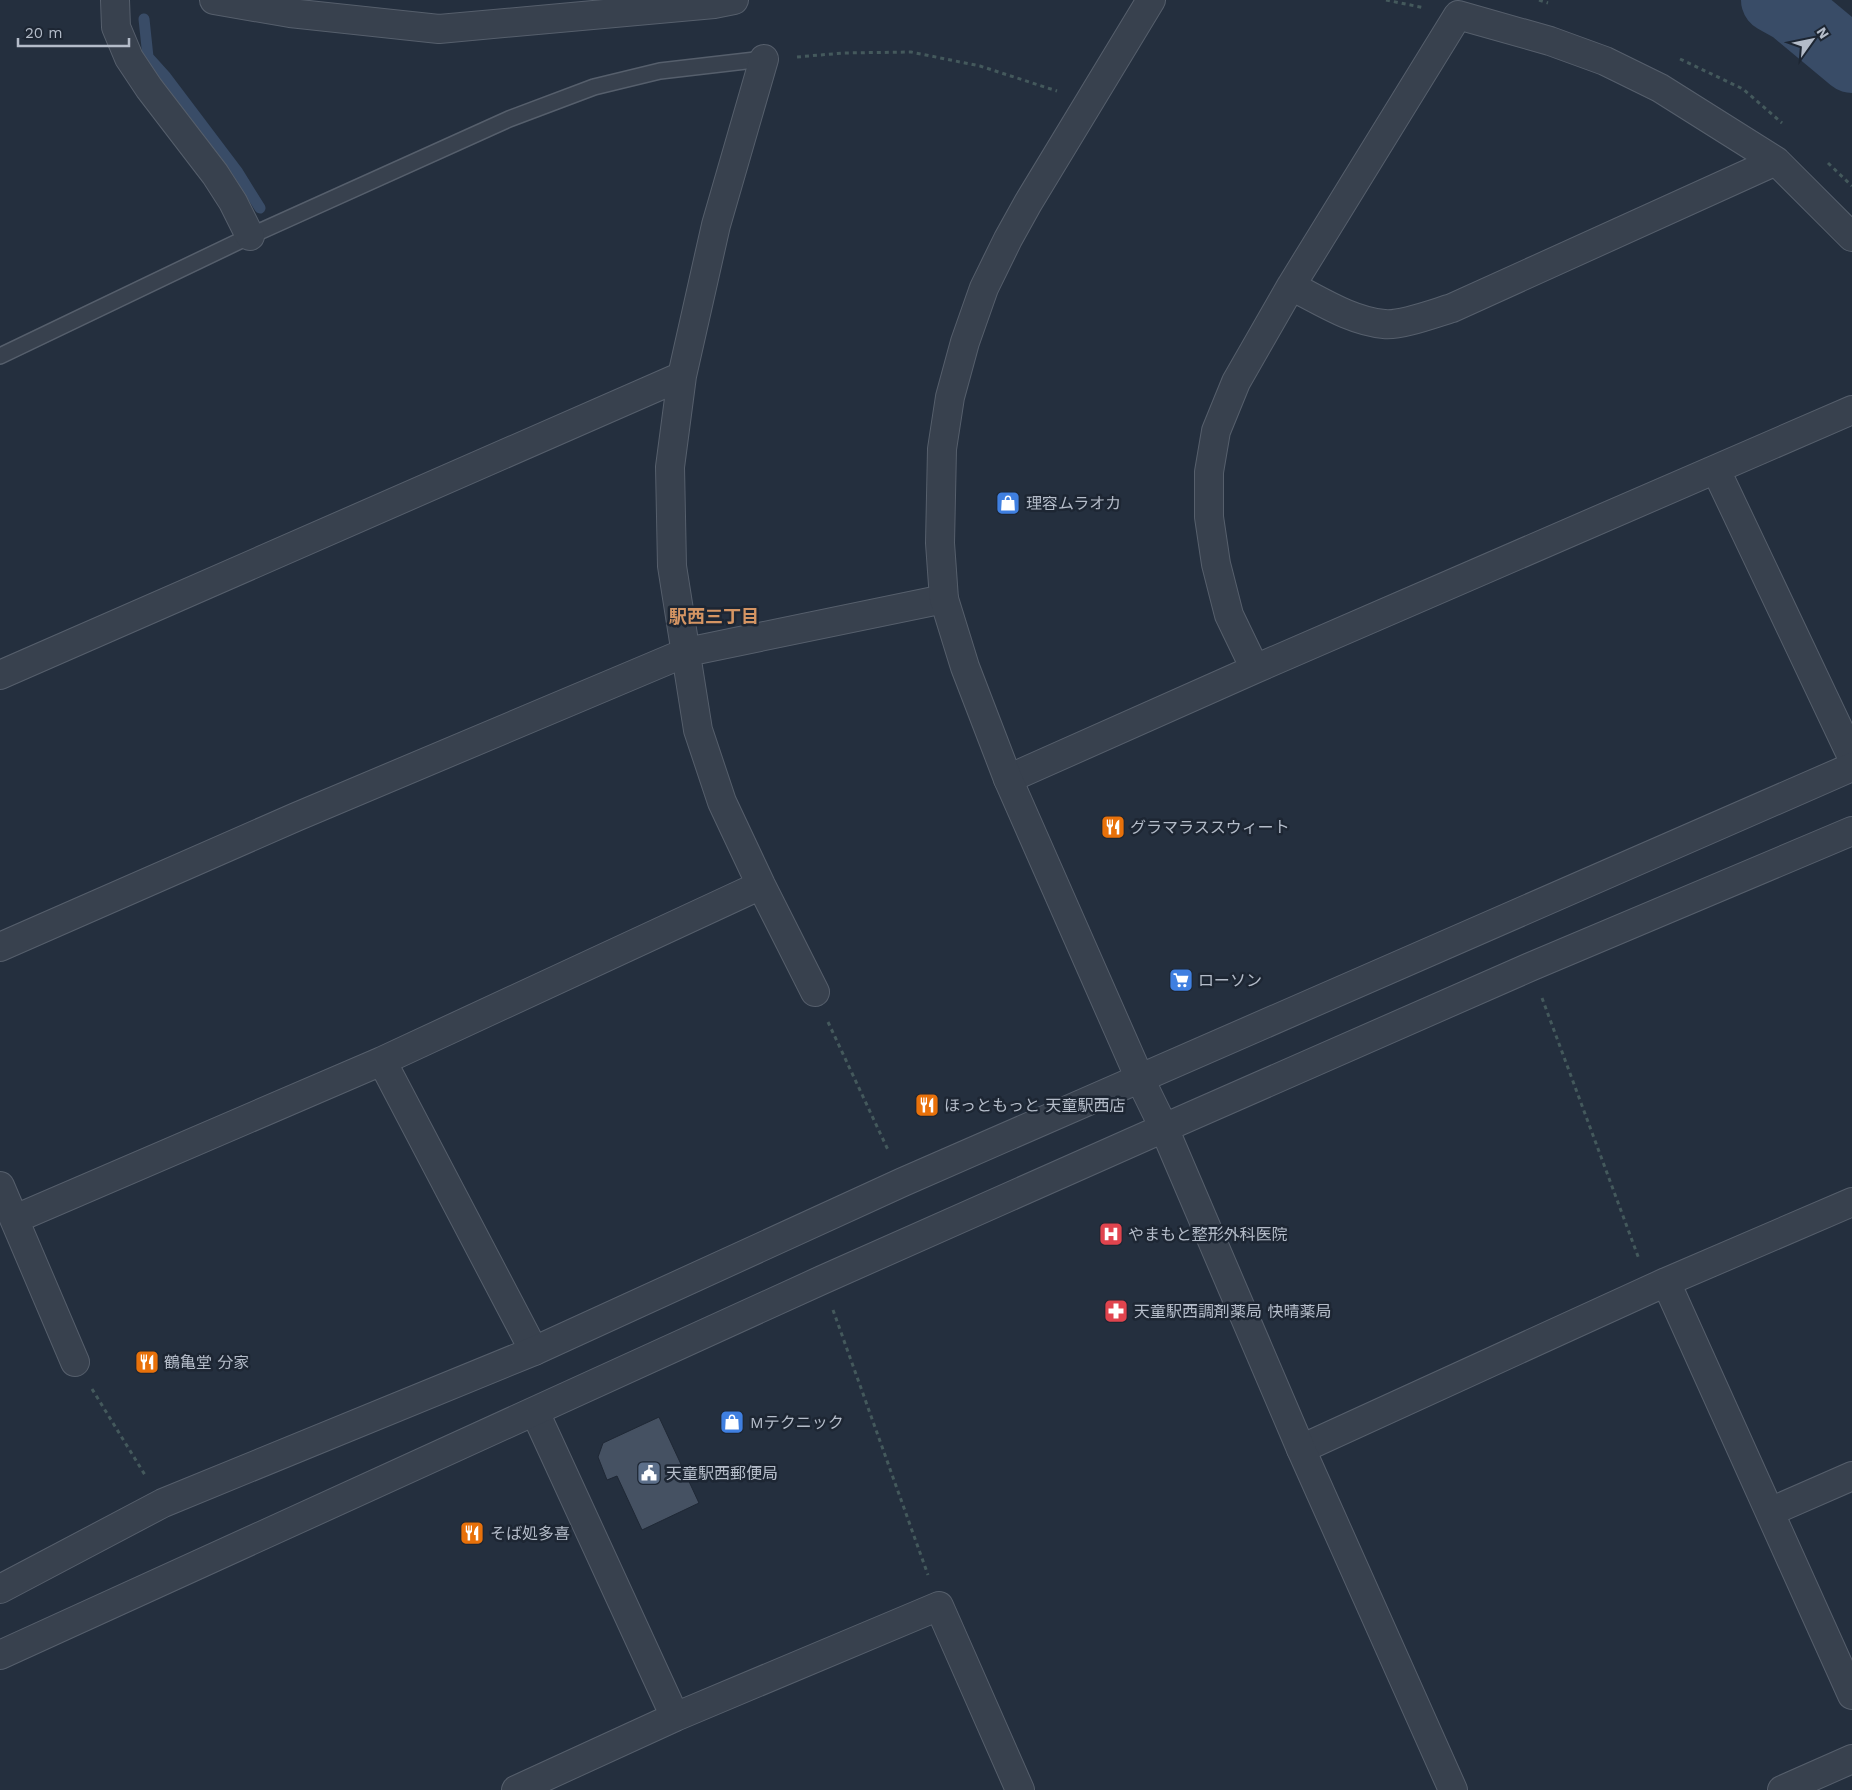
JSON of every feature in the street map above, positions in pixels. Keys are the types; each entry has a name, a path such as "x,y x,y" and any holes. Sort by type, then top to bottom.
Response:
{"street":[{"path":"115,0 116,26 129,58 149,88 215,174 250,236"},
{"path":"214,0 290,13 439,29 714,4 734,0"},
{"path":"1151,0 1008,239 984,288 965,342 950,397 942,449 940,543 944,599 964,667 1008,779 1140,1079 1164,1128 1301,1449 1453,1790"},
{"path":"1255,669 1229,614 1216,564 1209,517 1209,472 1216,431 1236,382 1291,286 1458,15 1550,41 1605,61 1660,88 1776,161 1852,237"},
{"path":"764,59 716,225 682,376 670,467 672,566 698,730 722,802 815,992"},
{"path":"1291,286 1350,316 1385,324 1418,319 1452,308 1776,161"},
{"path":"0,675 682,376"},
{"path":"1008,779 1255,669 1852,410"},
{"path":"1716,470 1852,757"},
{"path":"0,948 305,813 687,652 944,599"},
{"path":"0,1589 163,1503 534,1351 903,1182 1852,766"},
{"path":"0,1655 822,1280 1530,967 1852,831"},
{"path":"14,1219 382,1061 761,885"},
{"path":"382,1061 534,1351"},
{"path":"0,1186 75,1362"},
{"path":"1301,1449 1658,1286 1852,1202"},
{"path":"1658,1286 1770,1512 1852,1695"},
{"path":"535,1412 675,1717"},
{"path":"1770,1512 1852,1476"},
{"path":"516,1790 675,1717 939,1606 1020,1790"},
{"path":"1782,1790 1852,1759"}],"lane":[{"path":"0,356 250,236 509,119 594,87 660,71 764,59"}],"path":[{"path":"764,59 843,53 911,52 980,66 1090,102"},
{"path":"1530,967 1658,1286"},
{"path":"815,992 903,1182"},
{"path":"822,1280 939,1606"},
{"path":"75,1362 163,1503"}],"building":[{"path":"659,1417 699,1503 642,1530 617,1476 607,1480 598,1457 603,1443"}],"waterway":[{"path":"1774,0 1792,10 1852,60"},
{"path":"144,19 148,57 166,77 237,171 260,208"}],"place":[{"name":"理容ムラオカ","path":"1008,503"},
{"name":"グラマラススウィート","path":"1113,827"},
{"name":"ローソン","path":"1181,980"},
{"name":"ほっともっと 天童駅西店","path":"927,1105"},
{"name":"やまもと整形外科医院","path":"1111,1234"},
{"name":"天童駅西調剤薬局 快晴薬局","path":"1116,1311"},
{"name":"鶴亀堂 分家","path":"147,1362"},
{"name":"Mテクニック","path":"732,1422"},
{"name":"天童駅西郵便局","path":"649,1473"},
{"name":"そば処多喜","path":"472,1533"}],"district":[{"name":"駅西三丁目","path":"714,617"}]}
